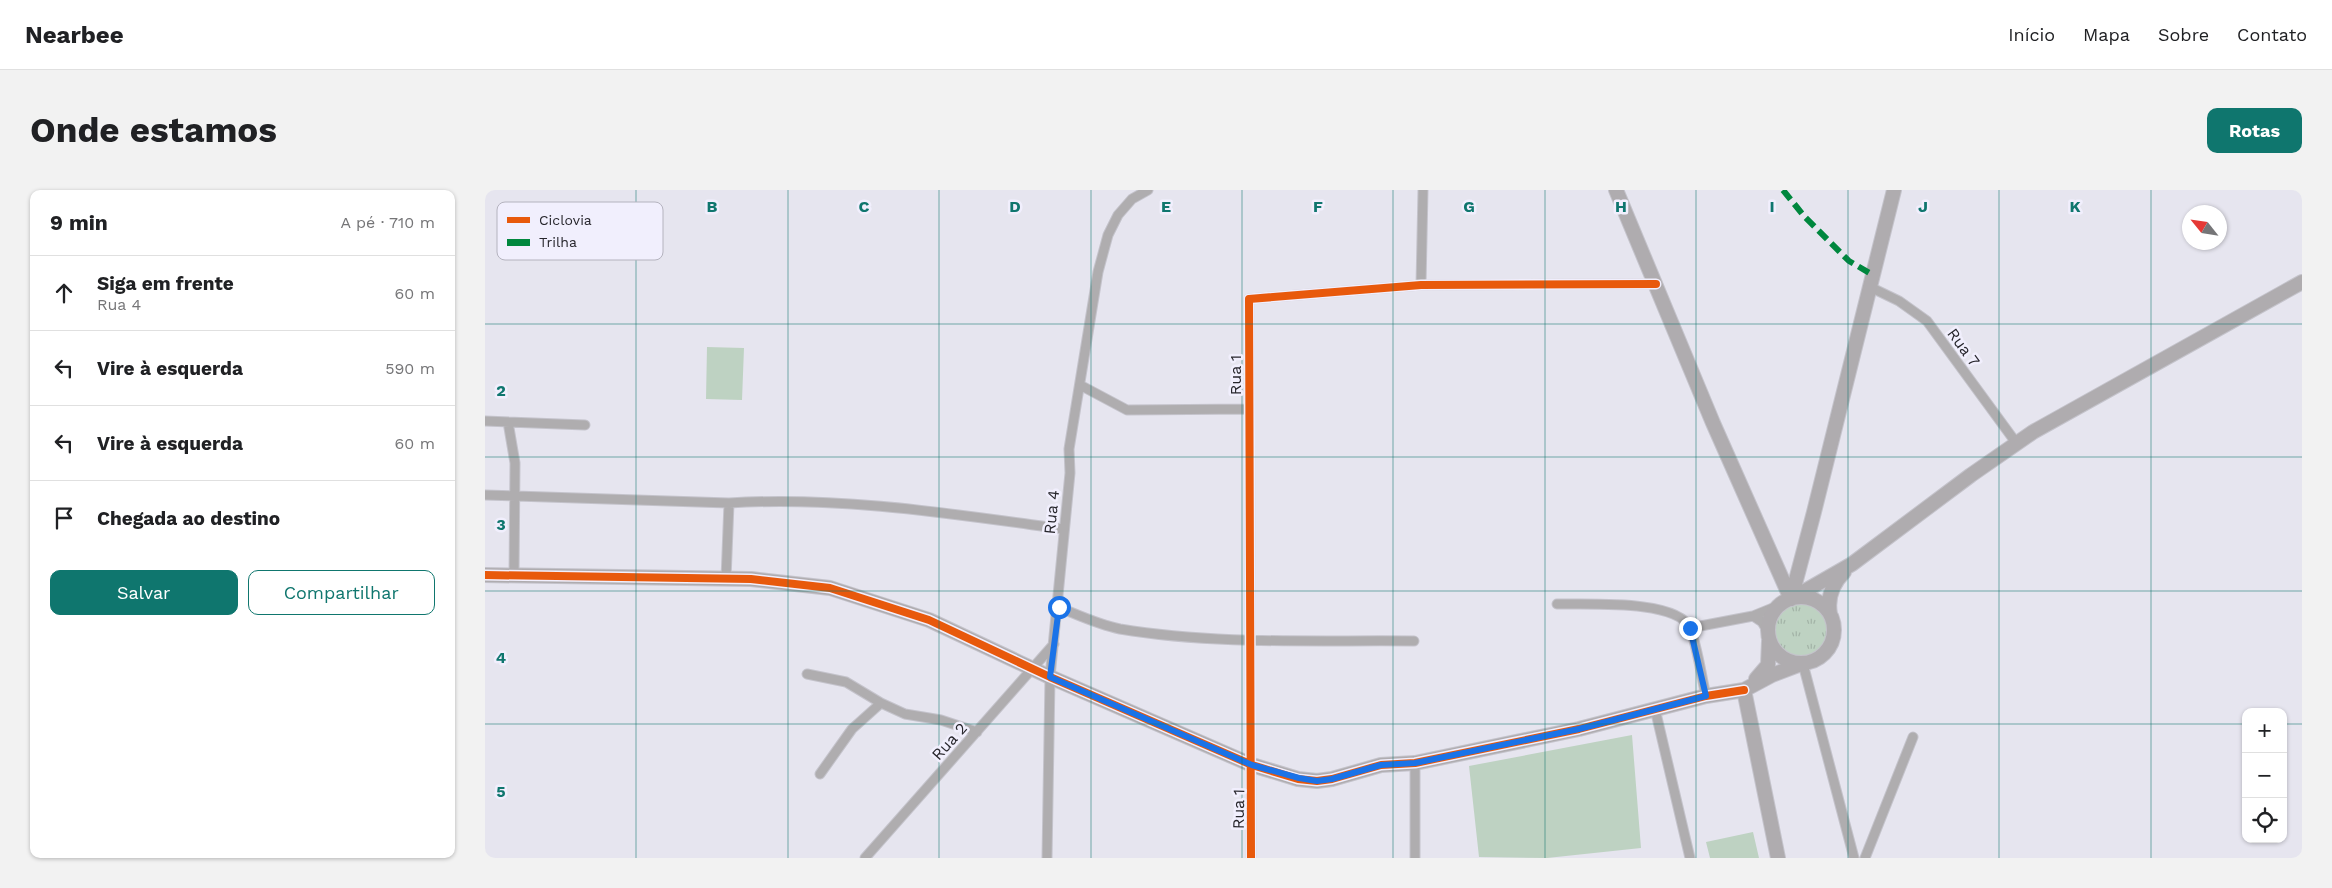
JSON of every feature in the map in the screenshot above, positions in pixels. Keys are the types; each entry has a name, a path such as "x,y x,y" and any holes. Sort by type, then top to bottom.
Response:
{"street":[{"name":"Rua 4","path":"1047,858 1050,677 1059,607 1063,529 1071,473 1069,449 1098,272 1107,235 1118,215 1131,199 1148,190"},
{"path":"1421,285 1423,190"},
{"path":"1616,190 1785,602"},
{"path":"1744,690 1765,671 1768,664 1770,621 1785,602 1815,512 1894,190"},
{"path":"1690,628 1753,616 1785,602 1852,564 1971,475 2017,444 2125,380 2302,282"},
{"name":"Rua 1","path":"1251,858 1249,299 1421,285 1656,284"},
{"name":"Rua 7","path":"1870,287 1899,301 1927,321 2017,444"},
{"path":"1079,385 1127,410 1249,409"},
{"path":"485,421 585,425"},
{"path":"508,422 515,463 514,576"},
{"path":"485,495 729,503 766,500 892,508 1063,529"},
{"path":"726,579 729,503"},
{"path":"485,575 726,579 785,582 830,588 855,594 929,620 1032,669 1252,765 1280,774 1317,781 1381,765 1415,763 1579,729 1706,696 1744,690 1772,675 1819,658 1830,647 1835,633 1829,601 1832,588 1852,564"},
{"path":"1785,602 1812,599 1822,604 1831,614"},
{"path":"1557,604 1652,607 1679,617 1690,628 1706,696"},
{"path":"1059,607 1119,629 1251,640 1414,641"},
{"path":"1753,616 1762,622 1769,634 1772,646 1781,657 1802,664"},
{"name":"Rua 2","path":"865,858 1054,644"},
{"path":"1802,664 1854,858"},
{"path":"807,674 846,682 881,703 905,714 941,720 977,732"},
{"path":"1744,690 1778,858"},
{"path":"819,774 852,729 881,703"},
{"path":"1655,709 1690,858"},
{"path":"1865,858 1913,737"},
{"path":"1415,763 1415,858"}],"green space":[{"path":"707,347 744,348 742,400 706,399"},
{"path":"1796,603 1806,603 1820,611 1826,620 1828,630 1826,640 1820,649 1806,657 1796,657 1786,652 1779,645 1774,635 1774,625 1779,615 1786,608"},
{"path":"1632,735 1641,848 1547,858 1479,857 1469,766"},
{"path":"1753,832 1759,858 1710,858 1706,842"}],"marked path":[{"path":"1783,190 1804,216 1849,261 1873,275"}],"cycle path":[{"path":"1251,858 1249,299 1421,285 1656,284"},
{"path":"485,575 751,579 830,588 929,620 1050,677 1252,765 1298,779 1317,781 1332,779 1381,765 1415,763 1579,729 1706,696 1744,690"}],"route":[{"path":"1059,607 1050,677 1252,765 1280,774 1317,781 1332,779 1381,765 1415,763 1579,729 1706,696 1690,628"}]}
